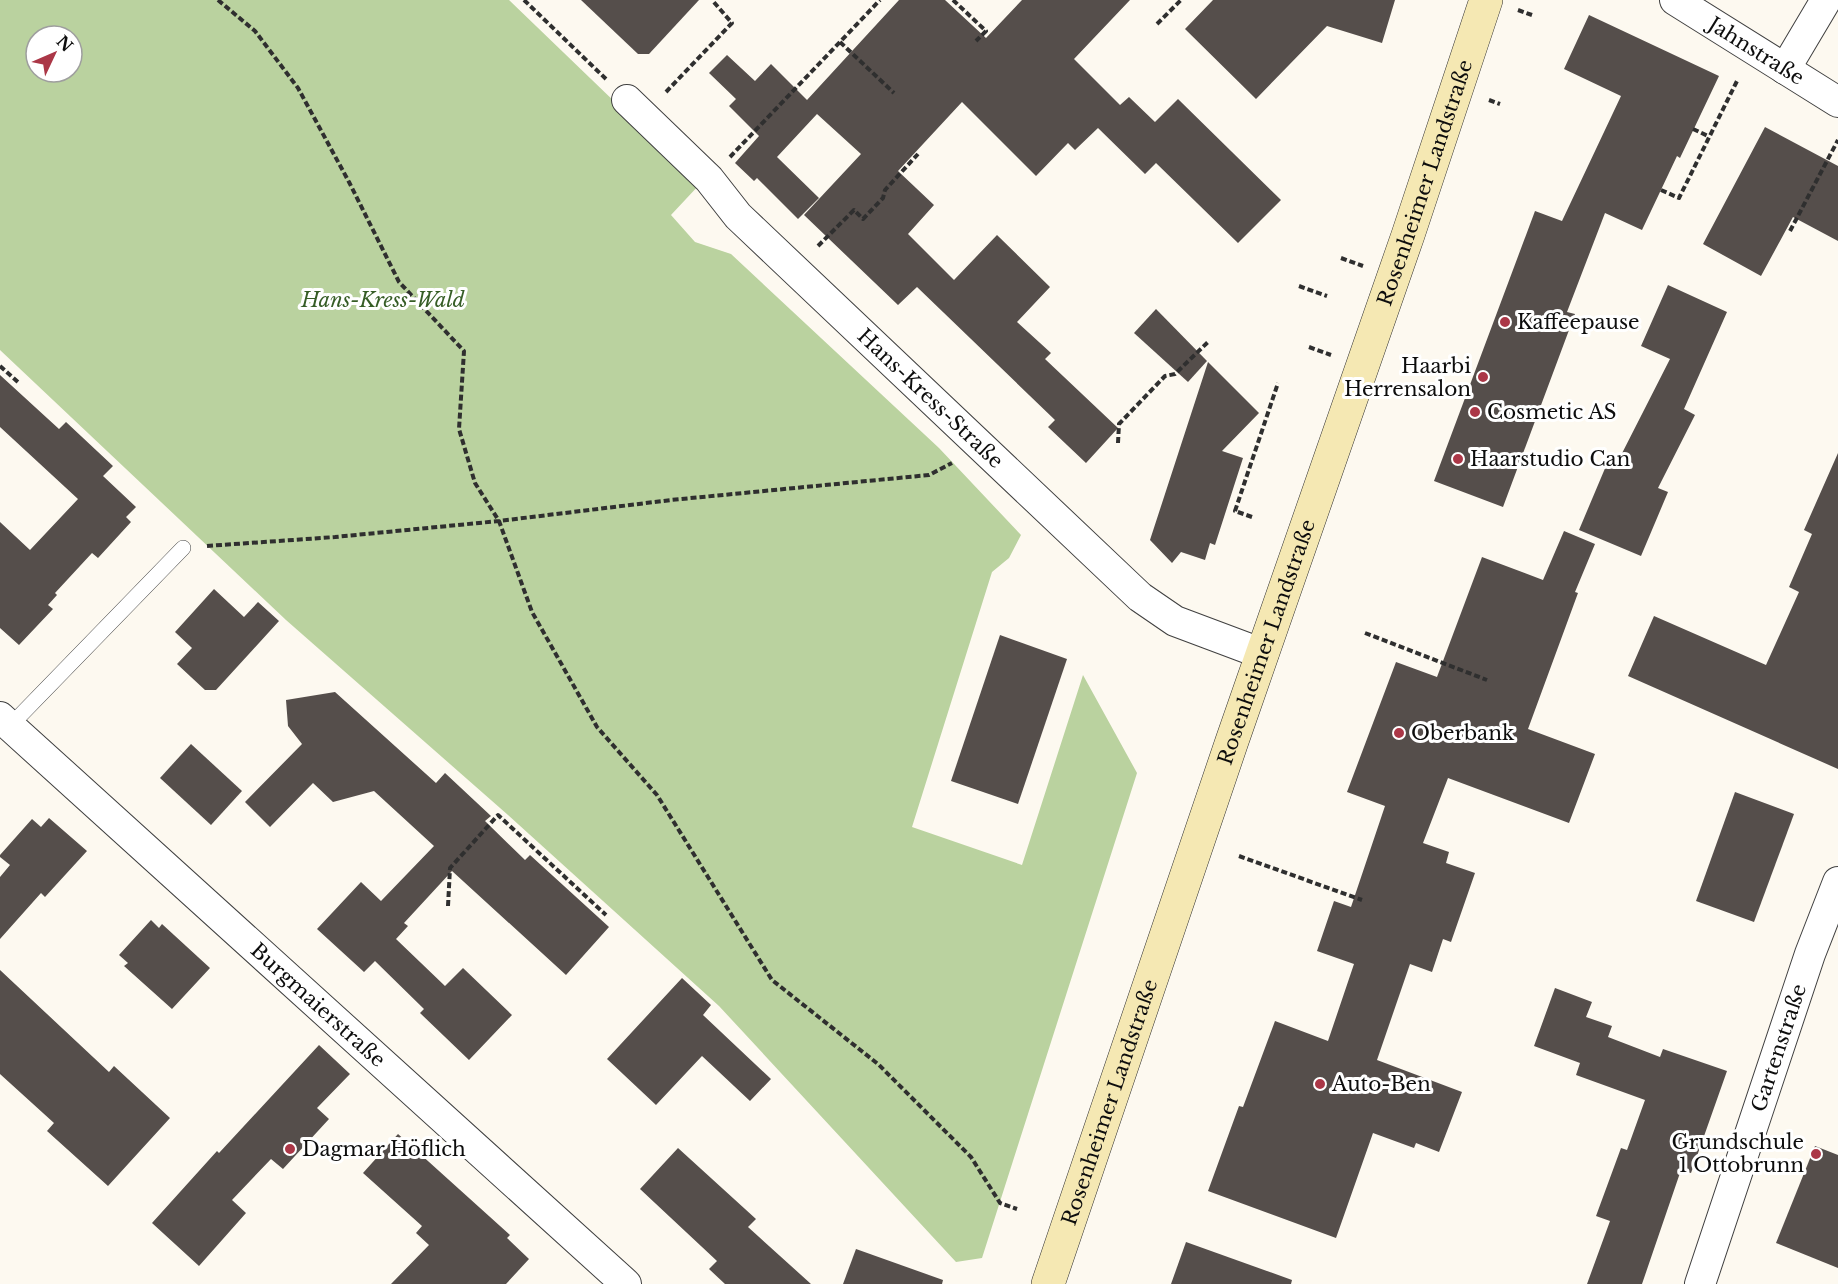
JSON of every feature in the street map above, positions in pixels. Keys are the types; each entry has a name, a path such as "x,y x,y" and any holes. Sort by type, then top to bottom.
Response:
{"main road":[{"name":"Rosenheimer Landstraße","path":"1048,1284 1408,236 1486,0"}],"street":[{"name":"Jahnstraße","path":"1675,0 1838,102"},
{"path":"1785,69 1826,0"},
{"name":"Hans-Kress-Straße","path":"635,108 709,179 738,216 1140,597 1174,621 1263,654"},
{"name":"Burgmaierstraße","path":"5,722 626,1284"},
{"name":"Gartenstraße","path":"1700,1284 1810,954 1838,882"}],"lane":[{"name":"Burgmaierstraße","path":"5,722 183,548"}],"path":[{"path":"218,0 255,31 298,88 349,182 399,282 464,351 459,429 475,483 499,521 532,612 597,727 657,795 772,980 878,1064 971,1157 1000,1203 1017,1209"},
{"path":"524,0 635,108 732,23 712,0"},
{"path":"709,179 880,0"},
{"path":"953,0 986,31 976,41"},
{"path":"1157,24 1181,0"},
{"path":"840,42 894,93"},
{"path":"1661,190 1678,198 1754,49"},
{"path":"1693,129 1708,136"},
{"path":"1790,231 1838,140"},
{"path":"795,270 854,210 863,219 883,198 885,190 918,154"},
{"path":"1341,258 1373,269"},
{"path":"1299,286 1327,296"},
{"path":"1118,443 1119,424 1165,376 1175,374 1209,340"},
{"path":"1309,347 1342,359"},
{"path":"0,366 19,383"},
{"path":"1252,517 1235,510 1278,383"},
{"path":"183,548 335,537 499,521 671,500 930,475 982,448"},
{"path":"1365,633 1487,680"},
{"path":"448,906 450,868 498,815 606,915"},
{"path":"1239,856 1362,900"}],"green space":[{"name":"Hans-Kress-Wald","path":"0,0 509,0 700,184 671,215 695,242 731,254 939,448 1021,535 1009,558 992,572 912,827 1022,865 1083,675 1137,773 982,1258 956,1262 719,1006 508,815 286,620 0,350"}],"building":[{"path":"581,0 699,0 649,54 638,54"},
{"path":"899,0 945,0 986,38 1022,0 1130,0 1074,59 1120,105 1129,97 1155,122 1178,99 1281,200 1238,243 1156,163 1145,174 1098,128 1075,150 1068,143 1036,176 962,102 898,171 934,205 908,234 954,280 997,235 1050,287 1017,322 1051,353 1045,359 1118,428 1086,463 1048,427 1055,420 917,287 898,305 804,215 861,154 817,114 777,157 819,198 798,219 757,178 754,181 735,163 759,136 729,106 736,99 709,73 727,55 755,81 771,64 807,100"},
{"path":"1213,0 1395,0 1382,43 1327,26 1256,99 1185,29"},
{"path":"1589,15 1719,76 1642,230 1605,213 1567,312 1575,314 1503,507 1434,481 1535,211 1562,221 1621,96 1564,69"},
{"path":"1765,127 1838,166 1838,241 1793,217 1761,276 1703,244"},
{"path":"1668,285 1727,312 1684,409 1695,415 1658,488 1668,492 1641,556 1579,530 1606,466 1614,469 1670,359 1641,346"},
{"path":"1156,309 1207,361 1188,382 1134,333"},
{"path":"1208,362 1259,413 1222,451 1243,458 1215,545 1210,543 1205,560 1181,552 1172,563 1150,540"},
{"path":"0,375 59,429 66,422 113,466 103,476 136,507 126,517 131,522 98,558 92,553 55,593 57,595 48,605 53,609 19,645 0,628 0,522 30,550 78,499 0,427"},
{"path":"1838,453 1838,769 1628,676 1654,616 1766,665 1799,592 1789,587 1812,534 1804,530"},
{"path":"1564,531 1595,544 1575,592 1578,593 1528,729 1595,754 1569,823 1448,778 1423,843 1449,852 1446,863 1475,873 1451,942 1443,939 1432,972 1410,964 1377,1060 1462,1092 1439,1152 1416,1143 1414,1148 1373,1133 1336,1238 1208,1191 1239,1106 1243,1107 1275,1021 1328,1041 1354,964 1317,951 1334,901 1351,907 1385,806 1347,792 1396,662 1437,677 1482,557 1543,580"},
{"path":"214,589 244,617 258,602 279,621 216,690 205,690 177,664 192,648 175,632"},
{"path":"1000,635 1067,659 1018,804 951,781"},
{"path":"335,692 436,783 445,773 491,816 485,821 525,860 530,855 609,927 566,975 452,871 404,923 408,926 396,939 445,986 463,968 512,1015 469,1060 420,1013 424,1009 375,961 364,972 317,929 361,882 381,901 434,846 374,791 333,802 313,783 270,827 245,802 302,744 288,726 286,700"},
{"path":"191,744 242,791 211,825 160,778"},
{"path":"1735,792 1794,814 1754,922 1696,901"},
{"path":"49,818 87,851 45,897 41,893 0,939 0,877 10,865 0,855 32,819 41,827"},
{"path":"151,920 159,928 162,924 210,968 172,1009 124,966 128,963 119,955"},
{"path":"0,970 109,1072 114,1066 170,1118 108,1186 47,1131 54,1123 0,1074"},
{"path":"682,978 711,1005 703,1015 771,1079 750,1101 702,1056 656,1105 607,1059"},
{"path":"1555,988 1592,1002 1586,1017 1612,1026 1608,1037 1660,1057 1663,1049 1727,1071 1691,1173 1681,1170 1642,1284 1587,1284 1610,1221 1596,1216 1621,1148 1627,1150 1645,1100 1576,1075 1580,1063 1534,1046"},
{"path":"319,1045 350,1074 317,1108 329,1119 283,1169 271,1159 232,1200 246,1213 199,1266 152,1223 217,1151 219,1153"},
{"path":"398,1134 510,1235 507,1238 529,1259 506,1284 391,1284 429,1245 416,1233 422,1226 363,1173"},
{"path":"1815,1146 1838,1155 1838,1268 1776,1243"},
{"path":"678,1148 756,1219 748,1227 811,1284 725,1284 709,1269 717,1261 640,1189"},
{"path":"1186,1242 1292,1280 1291,1284 1171,1284"},
{"path":"856,1249 943,1280 942,1284 843,1284"}],"place":[{"name":"Kaffeepause","path":"1505,322"},
{"name":"Haarbi Herrensalon","path":"1483,377"},
{"name":"Cosmetic AS","path":"1475,412"},
{"name":"Haarstudio Can","path":"1458,459"},
{"name":"Oberbank","path":"1399,733"},
{"name":"Auto-Ben","path":"1320,1084"},
{"name":"Dagmar Höflich","path":"290,1149"},
{"name":"Grundschule 1 Ottobrunn","path":"1816,1154"}]}
